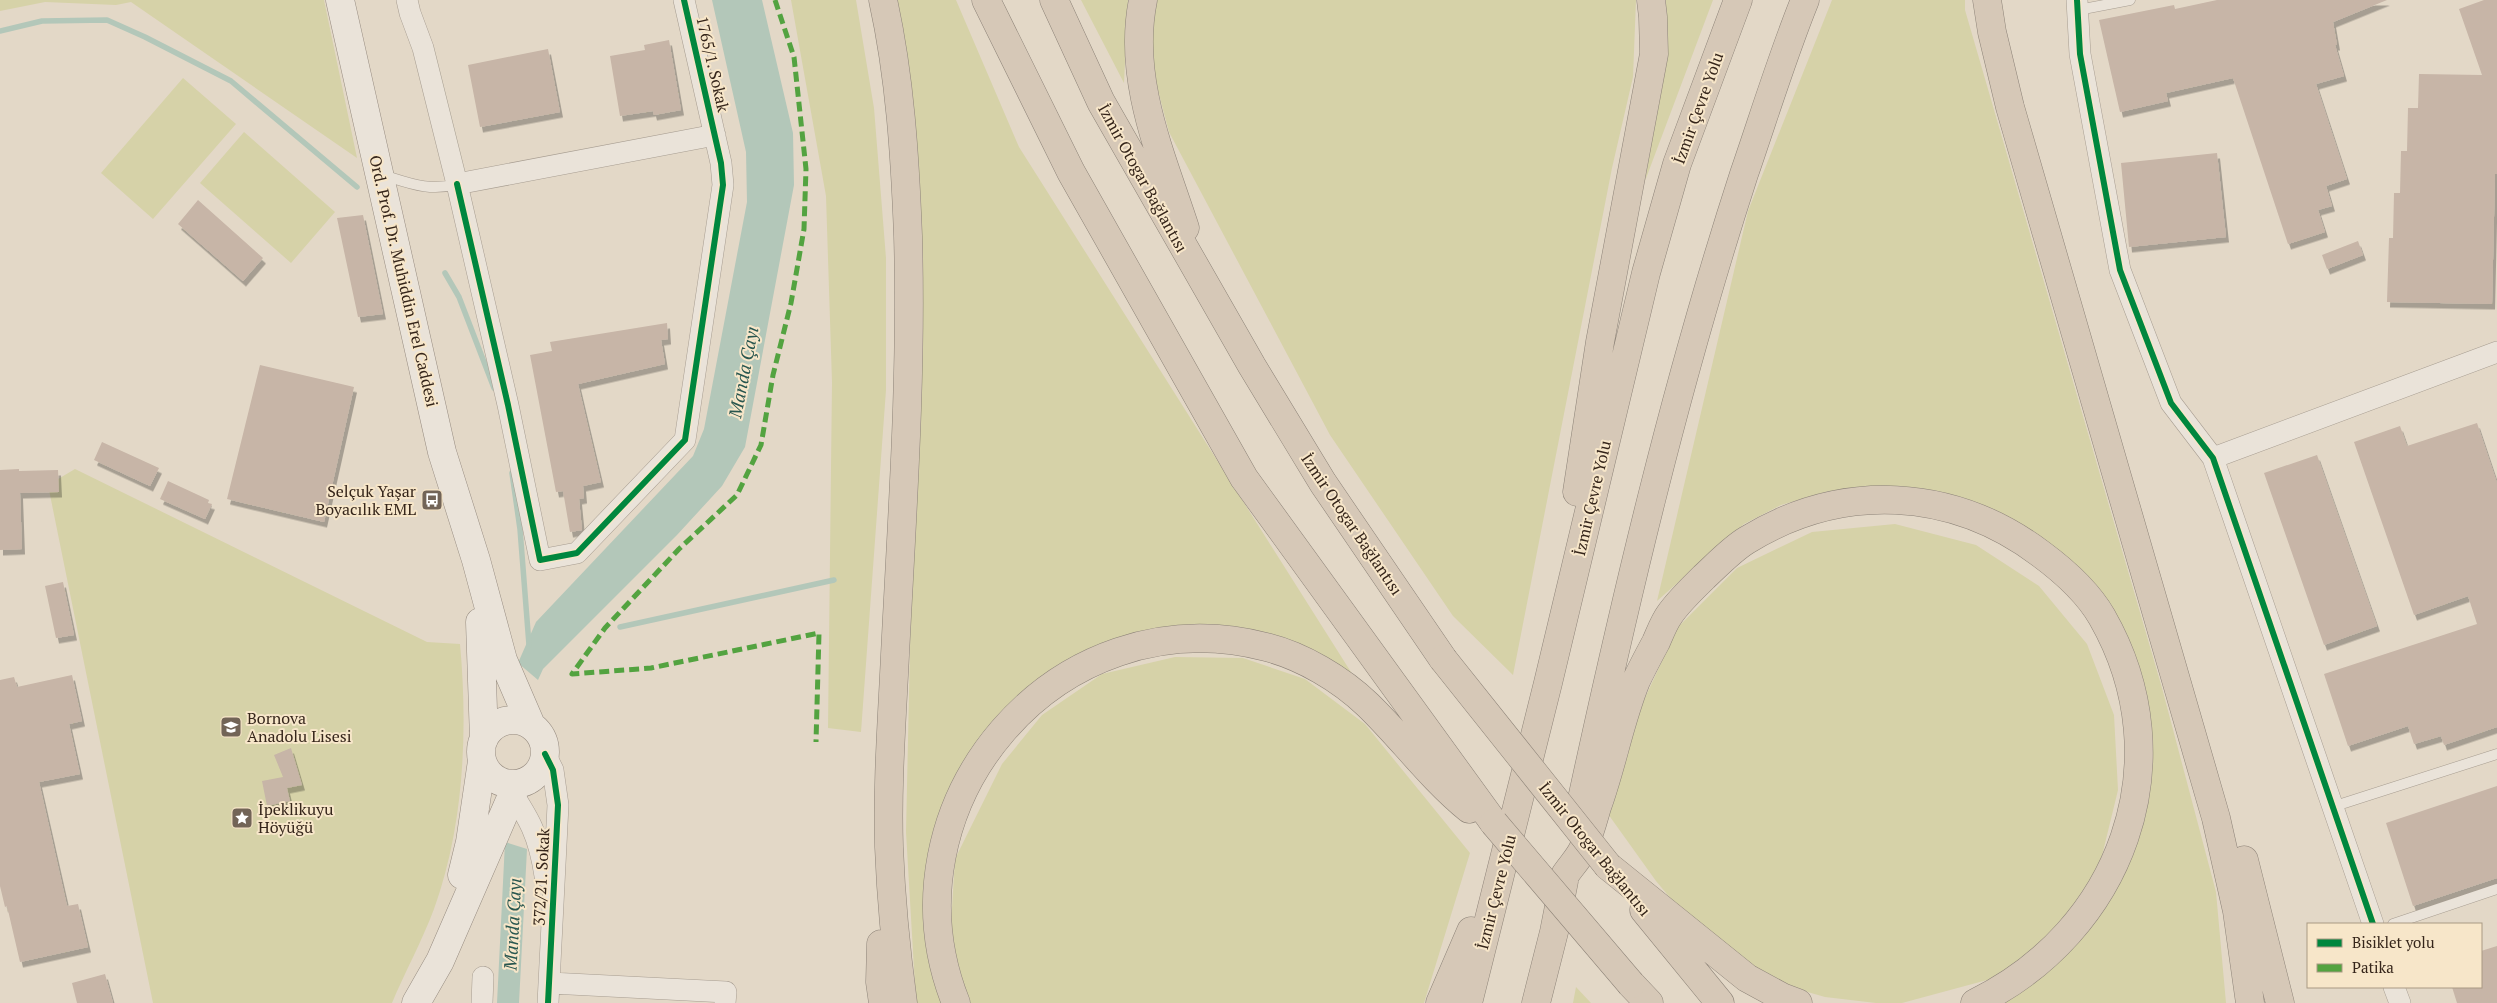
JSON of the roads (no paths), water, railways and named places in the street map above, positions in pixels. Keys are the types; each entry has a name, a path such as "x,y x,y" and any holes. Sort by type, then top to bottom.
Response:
{"highway":[{"path":"883,0 897,82 906,187 909,280 908,381 891,739 889,846 896,952 902,1003"},
{"path":"986,0 1071,172 1244,478 1494,823 1640,993"},
{"name":"İzmir Otogar Bağlantısı","path":"1054,0 1101,102 1203,284 1323,483 1444,659 1608,866 1720,1003"},
{"path":"1143,0 1139,19 1138,64 1147,109 1203,284"},
{"path":"1548,683 1600,342 1654,54 1651,0"},
{"name":"İzmir Çevre Yolu","path":"1468,1003 1548,683 1646,272 1677,164 1738,0"},
{"path":"1536,1003 1554,932 1600,715 1656,480 1716,261 1787,44 1805,0"},
{"path":"1988,0 1992,32 2010,107 2134,542 2216,818 2237,911 2250,1003"},
{"path":"1565,875 1583,849 1636,682 1670,613 1705,576 1744,542 1781,522 1823,507 1861,500 1899,499 1938,504 1978,519 2021,539 2068,574 2101,614 2123,662 2134,701 2139,736 2131,817 2116,861 2096,899 2072,929 2041,960 2005,988 1975,1003"},
{"path":"2134,542 2240,843 2280,1003"},
{"path":"956,1003 940,951 936,909 940,865 946,836 951,817 969,776 986,750 1040,693 1085,665 1114,653 1150,643 1185,639 1225,640 1266,647 1296,658 1334,678 1368,704 1421,764 1468,808 1494,823"},
{"path":"1440,1003 1463,953 1522,789"},
{"path":"883,1003 880,982 881,904 889,846"},
{"path":"1608,866 1747,978 1782,997 1798,1003"}],"main road":[{"name":"Ord. Prof. Dr. Muhiddin Erel Caddesi","path":"340,0 442,452 476,560 503,660 531,725"},
{"name":"Ord. Prof. Dr. Muhiddin Erel Caddesi","path":"440,961 449,915 470,842 483,750 483,658 476,560"},
{"path":"510,720 521,721 531,725 540,733 544,744 543,766 536,775 512,788 491,775 483,750 490,730 499,723 510,720"},
{"name":"Ord. Prof. Dr. Muhiddin Erel Caddesi","path":"416,1003 440,961 469,897 512,788"}],"street":[{"path":"407,0 423,48 457,184 508,405 540,560 577,553 685,440 723,185 715,135"},
{"name":"1765/1. Sokak","path":"457,184 715,135 684,0"},
{"path":"2078,5 2080,54 2120,270 2171,403 2212,458 2373,923"},
{"path":"2212,458 2497,352"},
{"name":"372/21. Sokak","path":"545,754 554,770 558,797 549,993"},
{"name":"372/21. Sokak","path":"512,788 527,813 541,850 552,921"},
{"path":"482,1003 483,977"},
{"path":"2394,988 2400,1003"},
{"path":"549,993 725,998"}],"lane":[{"path":"2078,5 2130,0"},
{"path":"379,174 422,188 443,188 457,184"},
{"path":"2332,807 2497,754"},
{"path":"2396,923 2497,889"}],"water":[{"name":"Manda Çayı","path":"712,0 762,0 793,133 794,185 745,447 722,486 677,535 543,669 538,680 518,663 536,622 693,456 704,429 747,202 746,152"},
{"name":"Manda Çayı","path":"505,842 527,849 519,1003 497,1003"}],"waterway":[{"path":"0,31 42,21 107,20 145,37 231,81 357,187"},
{"path":"445,273 459,297 494,388"},
{"path":"512,473 520,529 529,645"},
{"path":"620,627 834,580"}],"place":[{"name":"Selçuk Yaşar Boyacılık EML","path":"432,500"},
{"name":"Bornova Anadolu Lisesi","path":"231,727"},
{"name":"İpeklikuyu Höyüğü","path":"242,818"}]}
